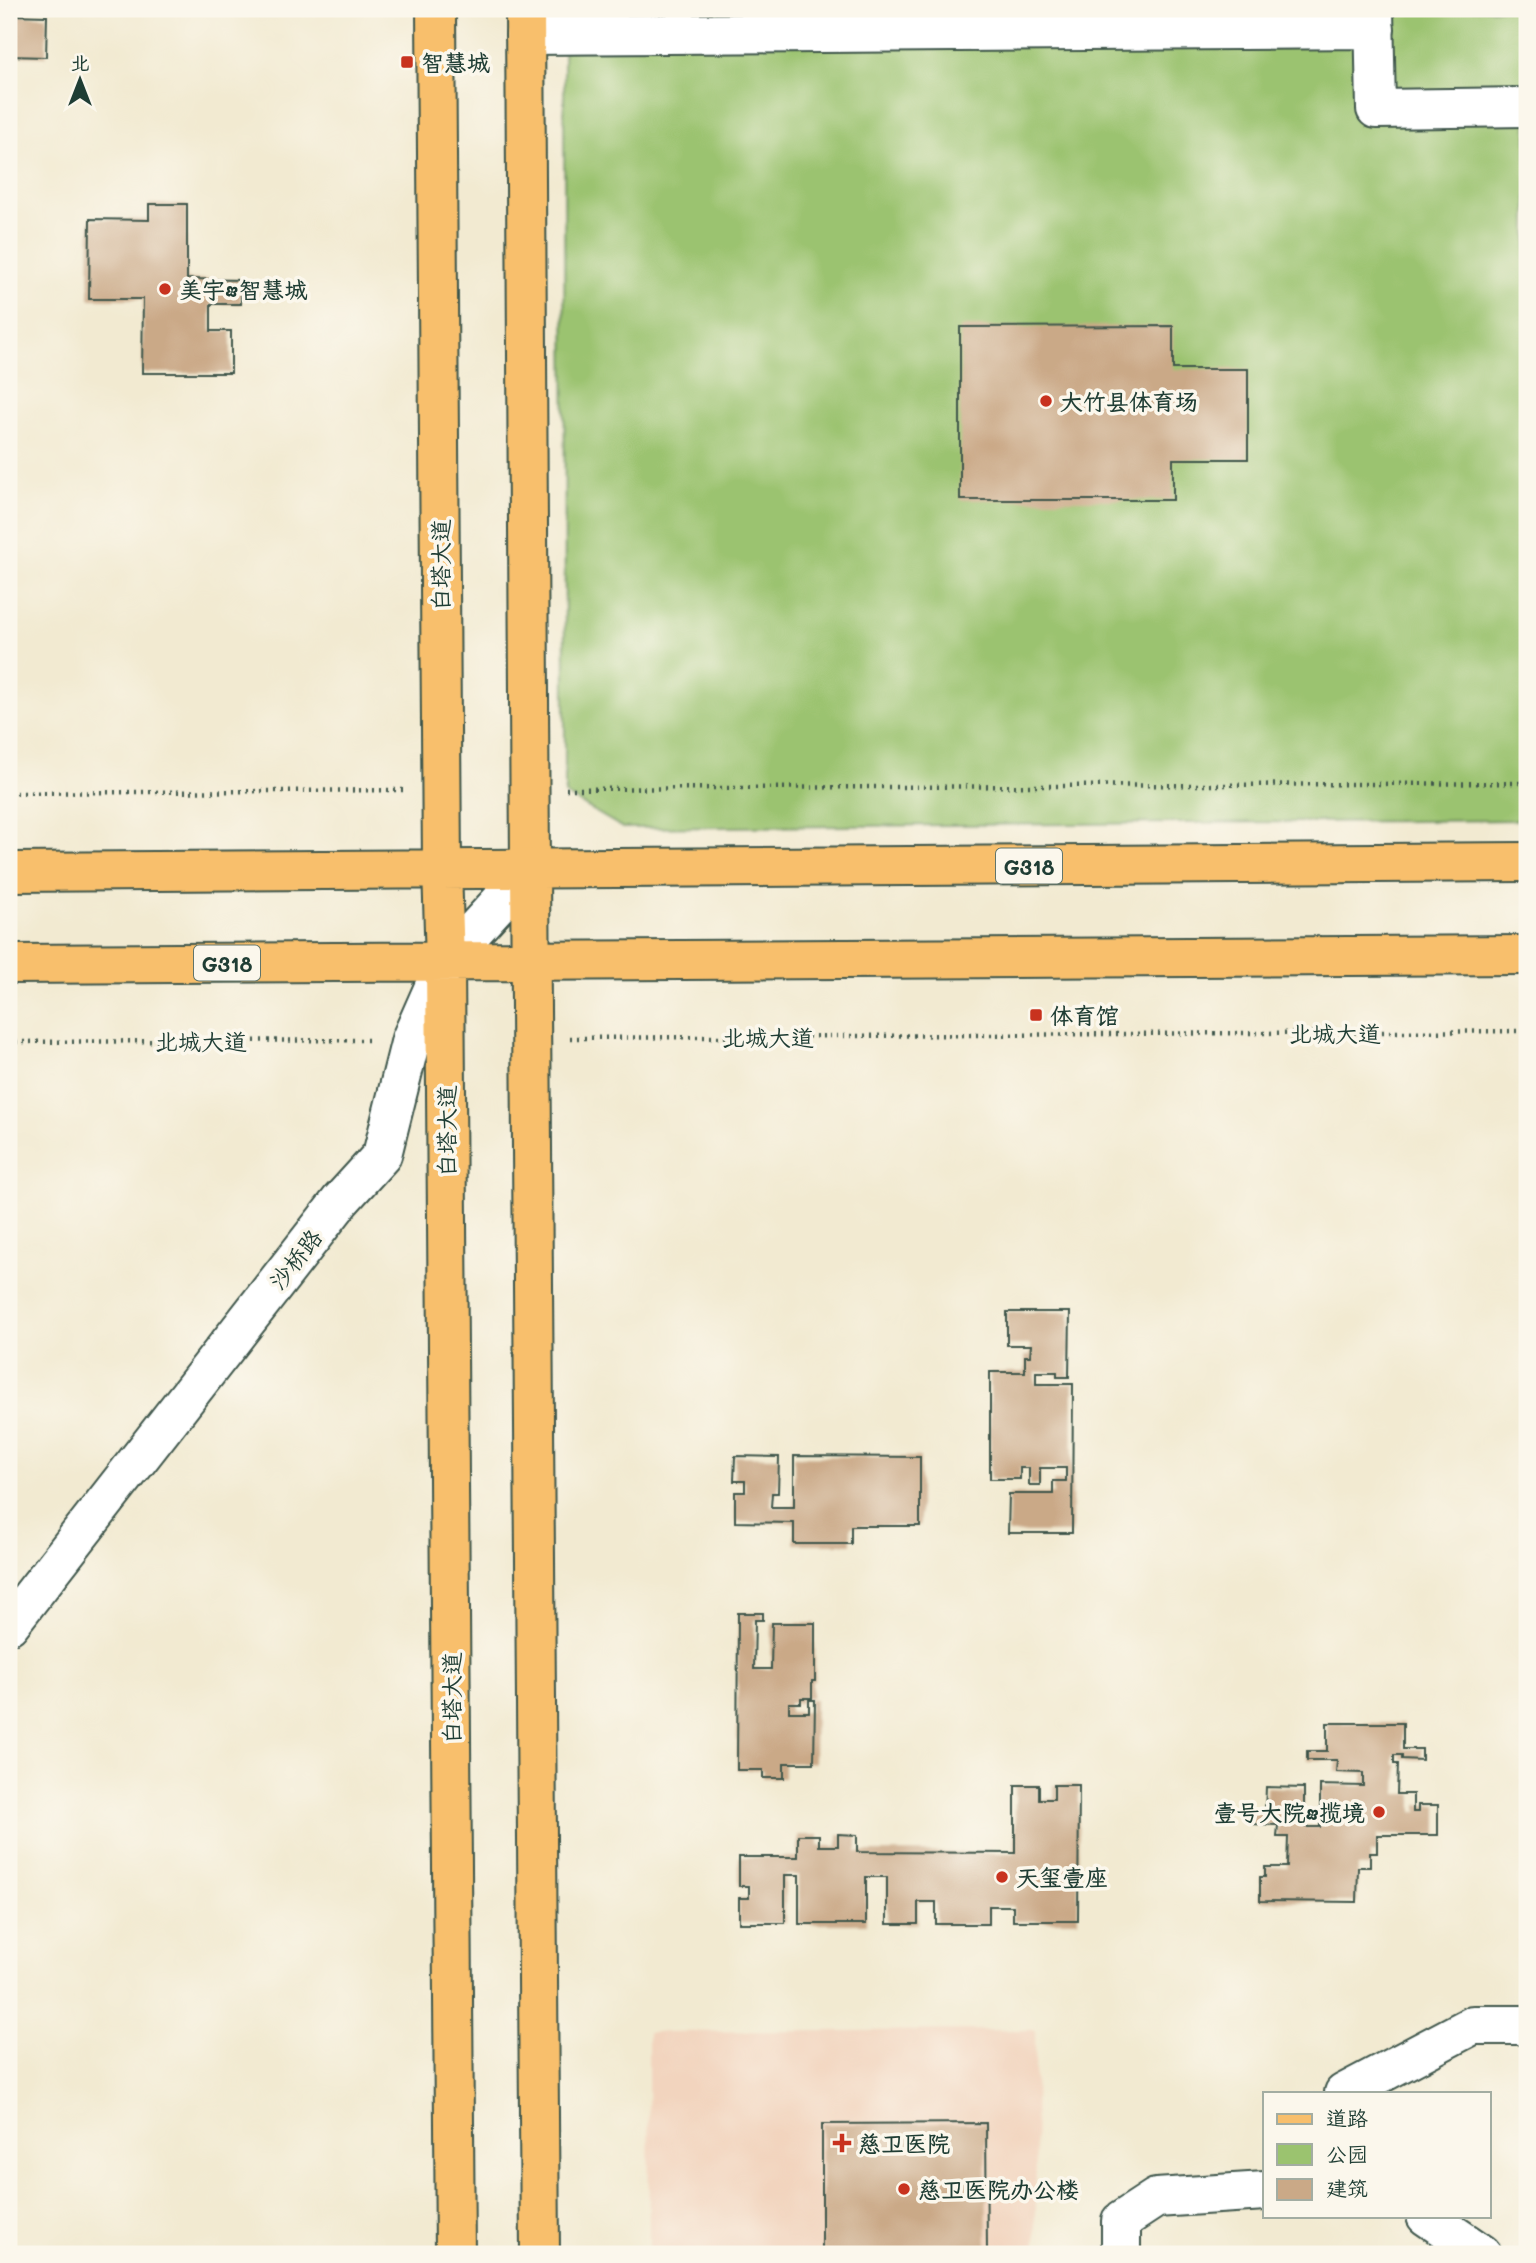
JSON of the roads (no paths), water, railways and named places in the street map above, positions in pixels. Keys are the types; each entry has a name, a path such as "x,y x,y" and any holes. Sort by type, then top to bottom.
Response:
{"main road":[{"name":"白塔大道","path":"436,9 455,2254"},
{"path":"525,22 540,2254"},
{"name":"G318","path":"9,872 1527,862"},
{"name":"G318","path":"9,964 1527,955"}],"street":[{"path":"525,22 1374,19 1376,109 1527,107"},
{"name":"沙桥路","path":"9,1625 341,1200 382,1155 411,1040 445,961 530,869"},
{"path":"1346,2092 1473,2025 1527,2025"},
{"path":"1121,2254 1121,2221 1156,2198 1263,2191"},
{"path":"1429,2218 1482,2254"}],"place":[{"name":"智慧城","path":"407,62"},
{"name":"美宇•智慧城","path":"165,289"},
{"name":"大竹县体育场","path":"1046,401"},
{"name":"体育馆","path":"1036,1015"},
{"name":"壹号大院•揽境","path":"1379,1812"},
{"name":"天玺壹座","path":"1002,1877"},
{"name":"慈卫医院","path":"842,2143"},
{"name":"慈卫医院办公楼","path":"904,2189"}]}
